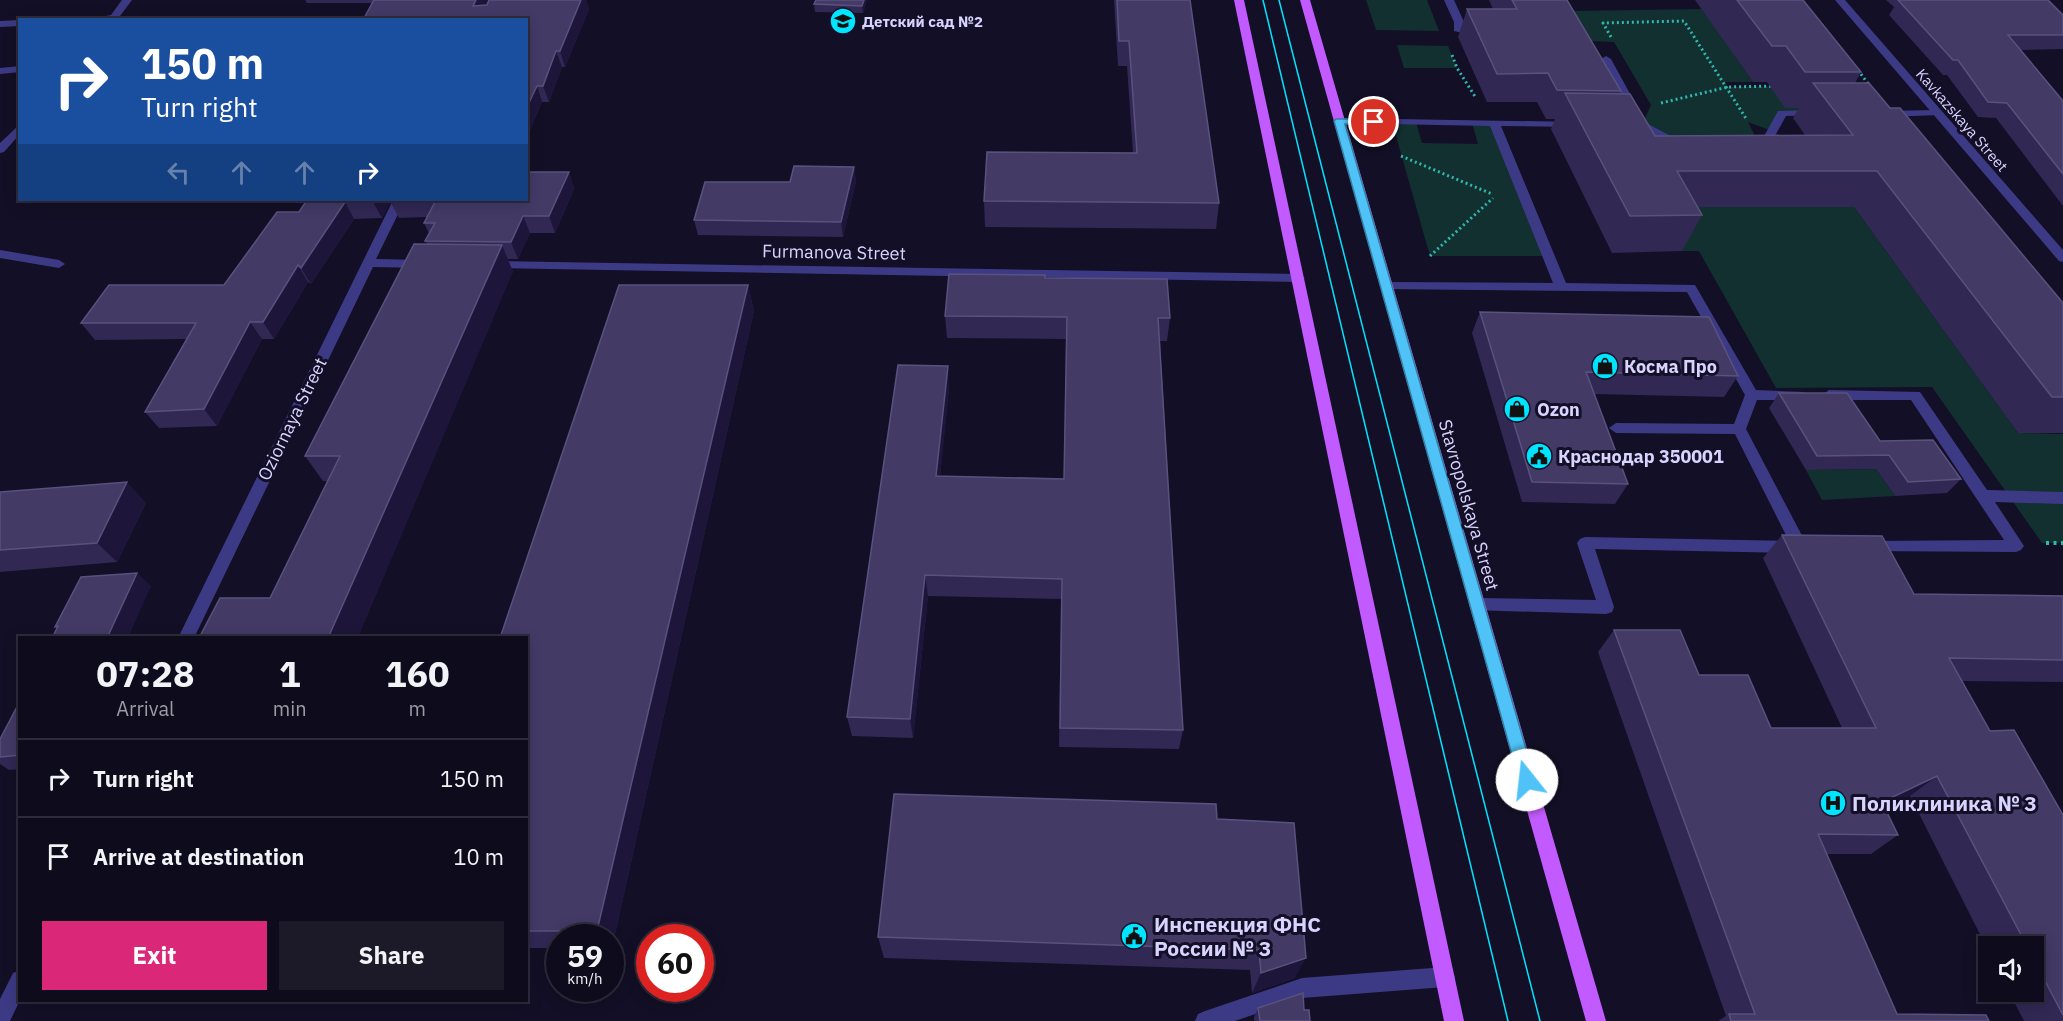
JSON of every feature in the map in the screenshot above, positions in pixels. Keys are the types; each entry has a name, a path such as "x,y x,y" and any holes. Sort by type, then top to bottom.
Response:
{"main road":[{"path":"1239,0 1455,1021"},
{"name":"Stavropolskaya Street","path":"1305,0 1596,1021"}],"street":[{"path":"113,18 127,0"},
{"path":"1449,0 1459,22 1459,31"},
{"name":"Kavkazskaya Street","path":"1840,0 2063,258"},
{"path":"0,24 18,23"},
{"path":"1606,59 1642,125"},
{"path":"0,71 18,69"},
{"path":"1750,150 1762,150 1782,113 1827,113"},
{"path":"1872,114 1936,113"},
{"path":"1339,121 1584,124"},
{"path":"1494,123 1561,287"},
{"path":"1619,125 1642,125 1692,150"},
{"path":"0,150 18,129"},
{"name":"Oziornaya Street","path":"187,636 399,201"},
{"path":"0,254 60,264"},
{"path":"368,263 440,264"},
{"name":"Furmanova Street","path":"476,265 1299,278"},
{"path":"1386,286 1691,288 1752,395"},
{"path":"1738,429 1752,395"},
{"path":"1752,395 1915,395 2016,546 1848,547"},
{"path":"1616,428 1738,429"},
{"path":"1477,605 1606,607 1585,543 1806,547 1738,429"},
{"path":"1982,496 2063,498"},
{"path":"1205,1021 1302,988 1445,977"},
{"path":"0,1020 18,984"}],"path":[{"path":"1622,88 1627,72 1603,23 1684,21 1728,87 1748,122 1772,131"},
{"path":"1856,68 1870,85 1858,85"},
{"path":"1642,125 1652,105 1728,87 1775,87"},
{"path":"1401,156 1495,195 1430,256"}],"green space":[{"path":"1366,0 1427,0 1439,31 1376,30"},
{"path":"1702,9 1753,82 1725,82 1728,87 1870,85 1895,114 1782,113 1772,131 1748,122 1762,150 1692,150 1642,125 1651,105 1614,42 1588,41 1572,11"},
{"path":"1397,45 1448,46 1457,68 1404,68"},
{"path":"1392,122 1416,122 1422,143 1478,144 1472,123 1494,123 1549,256 1430,256"},
{"path":"1658,207 1854,207 2018,433 2063,434 2063,543 2042,543 1932,387 1776,388 1699,251 1682,251"},
{"path":"1876,469 1895,496 1822,500 1806,470"}],"building":[{"path":"374,0 476,0 473,6 487,5 489,0 581,0 560,51 556,51 543,86 537,86 528,105 528,18 364,18"},
{"path":"816,0 864,0 862,6 814,4"},
{"path":"1117,0 1190,0 1219,203 984,201 987,152 1137,153 1129,41 1119,41"},
{"path":"1512,0 1567,0 1621,91 1557,90 1548,73 1497,74 1467,9 1517,9"},
{"path":"1737,0 1803,0 1861,72 1805,72 1786,46 1772,46"},
{"path":"1898,0 2048,0 2063,15 2063,35 2008,35 2063,101 2063,174 2007,103 1988,102 1958,60 1953,60"},
{"path":"1813,83 1869,83 1890,108 1900,108 2063,303 2063,397 2052,397 1877,171 1677,171 1702,215 1630,216 1565,93 1630,94 1655,136 1853,135"},
{"path":"794,166 854,167 841,222 694,220 705,182 790,182"},
{"path":"528,172 569,172 549,216 523,216 511,242 425,241 435,223 424,223 435,201 528,201"},
{"path":"306,201 374,201 345,202 301,268 298,265 263,322 250,322 204,409 145,412 196,323 81,323 109,285 224,285 277,212 299,212"},
{"path":"414,244 502,245 329,636 200,636 220,598 270,598 340,456 305,456"},
{"path":"949,274 1167,279 1170,318 1158,318 1183,730 1060,728 1062,579 925,575 910,719 847,717 898,365 948,366 936,476 1064,479 1067,317 945,316"},
{"path":"619,285 748,285 599,924 546,924 546,931 528,931 528,636 501,636"},
{"path":"1480,312 1709,317 1738,376 1586,372 1628,484 1532,482"},
{"path":"1779,393 1847,393 1880,441 1933,440 1961,479 1908,482 1889,455 1817,456"},
{"path":"127,482 97,543 0,550 0,492"},
{"path":"1782,535 1882,536 1914,594 2063,596 2063,660 1949,658 1990,731 2014,730 2063,815 2063,1015 2044,979 2044,936 2022,936 1937,776 1882,802 1898,835 1818,834 1897,1014 1986,1015 1989,1021 1731,1021 1729,1014 1755,1014 1614,630 1680,630 1699,675 1748,675 1771,728 1876,728"},
{"path":"137,573 108,636 53,636 58,626 55,627 81,577"},
{"path":"18,705 18,755 0,757 0,739"},
{"path":"894,794 1216,804 1217,819 1294,823 1306,958 1261,973 1259,950 878,937"},
{"path":"1303,993 1304,1010 1309,1010 1310,1021 1260,1021 1258,1008"}],"tram line":[{"path":"1263,0 1508,1021"},
{"path":"1279,0 1540,1021"}],"place":[{"name":"Детский сад №2","path":"843,21"},
{"name":"Косма Про","path":"1605,366"},
{"name":"Ozon","path":"1517,409"},
{"name":"Краснодар 350001","path":"1539,456"},
{"name":"Поликлиника № 3","path":"1833,803"},
{"name":"Инспекция ФНС России № 3","path":"1134,936"}],"route":[{"path":"1374,122 1339,121 1527,780"}]}
